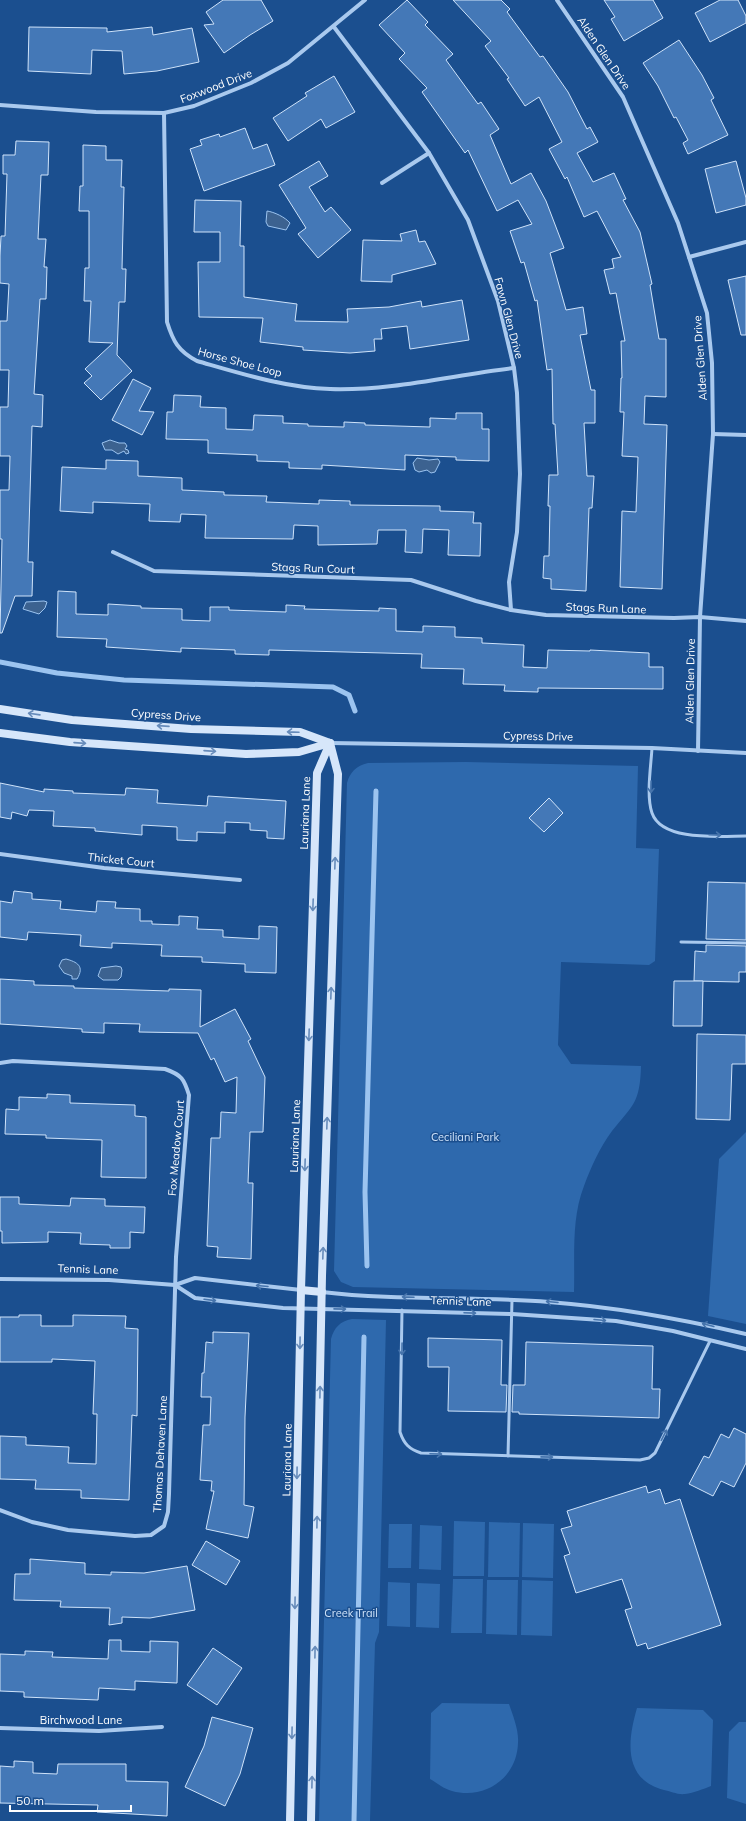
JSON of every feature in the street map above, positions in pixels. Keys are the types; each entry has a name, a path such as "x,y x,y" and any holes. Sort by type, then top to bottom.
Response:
{"street":[{"name":"Foxwood Drive","path":"0,105 96,112 164,113 194,106 251,84 288,63 334,27 365,0"},
{"name":"Alden Glen Drive","path":"558,0 623,97 678,223 707,313 712,363 713,434 700,618 698,751"},
{"name":"Fawn Glen Drive","path":"334,27 429,153 468,220 498,301 514,368 517,393 520,474 517,532 509,582 511,610"},
{"name":"Horse Shoe Loop","path":"164,113 167,322 173,342 187,356 197,361 267,380 329,389 397,386 514,368"},
{"path":"382,183 429,153"},
{"path":"689,257 746,242"},
{"path":"713,434 746,435"},
{"name":"Stags Run Court","path":"113,552 154,570 231,575 411,580 476,601 511,610"},
{"name":"Stags Run Lane","path":"511,610 546,615 700,618 746,621"},
{"name":"Cypress Drive","path":"0,709 72,720 190,728 300,732 330,743"},
{"name":"Cypress Drive","path":"0,734 70,742 246,754 299,752 330,743 652,748 746,753"},
{"path":"311,1821 322,1292 338,774 330,743"},
{"name":"Lauriana Lane","path":"290,1821 301,1290 317,773 330,743"},
{"name":"Thicket Court","path":"0,854 104,868 240,880"},
{"name":"Fox Meadow Court","path":"0,1063 13,1061 165,1069 177,1073 184,1081 189,1095 175,1286"},
{"name":"Tennis Lane","path":"175,1286 195,1278 380,1297 548,1302 620,1309 693,1322 746,1334"},
{"name":"Tennis Lane","path":"0,1279 110,1280 175,1286 195,1298 283,1308 512,1314 616,1321 673,1331 746,1350"},
{"name":"Thomas Dehaven Lane","path":"0,1510 32,1522 68,1530 135,1536 151,1535 164,1526 168,1512 169,1494 175,1286"},
{"name":"Birchwood Lane","path":"0,1728 99,1731 162,1728"}],"lane":[{"path":"652,748 650,803 652,814 659,825 669,831 684,834 746,836"},
{"path":"682,942 746,944"},
{"path":"508,1456 512,1300"},
{"path":"402,1310 400,1432 410,1450 420,1453 640,1460 649,1458 655,1453 710,1341"}],"green space":[{"name":"Ceciliani Park","path":"466,762 638,766 636,848 659,849 655,961 649,965 561,962 558,1045 571,1064 641,1066 639,1088 634,1103 612,1131 600,1150 584,1186 580,1199 574,1238 574,1292 353,1287 341,1282 334,1271 347,783 354,770 368,763"},
{"path":"746,1132 746,1324 708,1316 719,1159"},
{"name":"Creek Trail","path":"352,1319 386,1320 379,1632 375,1643 370,1821 319,1821 331,1339 341,1323"},
{"path":"454,1521 485,1522 484,1576 453,1576"},
{"path":"489,1522 520,1523 519,1577 488,1577"},
{"path":"523,1523 554,1524 553,1578 522,1577"},
{"path":"389,1524 412,1524 411,1568 388,1568"},
{"path":"420,1525 442,1526 441,1570 419,1569"},
{"path":"453,1579 483,1579 482,1633 451,1633"},
{"path":"487,1580 518,1580 517,1635 486,1634"},
{"path":"522,1580 553,1581 552,1636 521,1635"},
{"path":"388,1582 410,1583 410,1627 387,1626"},
{"path":"417,1583 440,1584 439,1628 416,1627"},
{"path":"442,1703 509,1704 518,1733 518,1743 512,1767 497,1784 476,1792 464,1793 449,1790 430,1779 431,1713"},
{"path":"637,1708 703,1710 713,1720 711,1786 692,1793 680,1794 650,1785 641,1777 631,1756 632,1732"},
{"path":"739,1722 746,1722 746,1804 727,1798 729,1732"}],"shaded area":[{"path":"267,211 279,215 290,223 286,230 268,226 266,222"},
{"path":"110,440 125,443 127,446 125,449 128,450 129,453 126,454 124,451 118,454 112,450 105,450 102,443"},
{"path":"417,458 429,460 438,459 440,462 435,472 431,473 427,470 419,472 415,470 413,463"},
{"path":"26,602 47,602 45,608 39,614 23,609"},
{"path":"66,959 79,965 80,971 77,979 72,979 72,976 64,973 59,966 62,960"},
{"path":"116,966 121,967 122,970 121,977 118,980 103,980 98,976 101,968"}],"building":[{"path":"223,0 261,0 273,21 224,53 204,25 214,24 206,12"},
{"path":"407,0 428,22 425,25 453,54 446,60 478,104 481,102 499,129 490,135 511,184 531,173 546,201 564,248 550,253 566,310 583,307 587,334 580,335 591,390 595,390 595,423 584,423 587,476 594,476 592,508 589,508 586,591 551,589 551,579 543,578 544,556 549,556 549,475 558,475 555,424 553,424 552,369 547,370 537,300 535,301 524,262 521,263 510,231 532,224 518,200 497,211 468,150 465,153 422,92 427,88 399,59 405,53 379,25"},
{"path":"453,0 501,0 510,9 507,12 540,57 543,56 568,92 587,129 590,127 598,142 577,153 593,182 614,173 626,199 623,200 640,232 652,284 650,285 659,339 666,339 666,397 645,396 644,424 667,425 662,589 620,587 622,511 636,512 638,457 622,456 624,412 620,412 622,378 621,341 625,341 616,293 610,294 604,270 614,268 612,259 621,257 597,211 584,217 567,177 565,179 549,149 562,142 539,97 525,106 507,79 509,78 485,46 491,41"},
{"path":"604,0 653,0 663,18 624,41 611,19 615,17"},
{"path":"720,0 738,0 746,16 746,23 710,42 695,13"},
{"path":"29,27 107,28 107,32 152,27 153,35 192,28 199,62 157,71 124,74 122,51 92,50 91,74 28,71"},
{"path":"679,40 702,75 714,98 711,100 728,135 688,154 683,143 688,140 676,117 674,118 658,86 643,63"},
{"path":"334,76 355,112 326,128 321,119 288,141 273,118 307,96 305,93"},
{"path":"245,128 253,149 267,144 275,165 204,191 190,149 202,145 200,140 219,134 220,137"},
{"path":"16,141 49,142 48,175 41,175 38,239 46,239 44,267 47,267 46,299 40,299 34,394 43,395 42,427 32,426 28,562 33,562 32,596 15,596 2,633 0,633 2,539 0,539 0,490 9,490 10,456 0,456 0,407 8,407 9,370 0,370 0,321 7,321 9,284 0,283 1,236 5,236 7,174 3,174 3,155 15,155"},
{"path":"83,145 106,146 106,160 122,160 121,187 124,187 122,269 126,269 125,302 119,302 117,355 132,371 101,400 84,383 92,376 85,369 113,343 89,342 91,301 84,301 85,268 89,268 89,211 79,211 80,186 83,186"},
{"path":"319,161 328,176 309,187 325,212 331,207 351,230 318,258 298,234 306,228 279,185"},
{"path":"736,161 746,198 746,205 716,213 705,169"},
{"path":"195,200 241,201 240,246 244,246 244,297 297,304 295,321 348,322 347,309 389,307 421,301 422,307 462,300 469,340 410,349 407,326 381,329 382,339 374,339 375,351 350,353 303,350 303,347 260,342 263,318 199,317 198,262 220,262 220,232 194,232"},
{"path":"416,230 419,242 425,241 436,264 392,275 392,282 361,281 363,240 402,241 400,234"},
{"path":"746,276 746,335 741,335 728,280"},
{"path":"133,379 151,388 139,411 154,412 142,435 112,420"},
{"path":"174,395 201,396 200,407 226,408 226,429 253,430 254,415 283,416 283,423 308,424 308,426 344,427 344,422 365,423 365,425 430,427 430,418 456,419 456,413 482,413 482,429 489,429 489,461 456,460 456,457 405,455 405,470 322,465 322,469 289,468 289,462 257,461 257,455 208,453 208,440 166,439 167,412 173,412"},
{"path":"106,460 138,461 138,476 182,478 182,490 224,492 224,495 267,496 266,502 319,504 319,500 350,501 350,505 440,506 440,511 474,512 473,523 481,523 480,556 448,555 449,530 423,529 422,553 405,552 406,530 378,530 377,544 318,545 318,526 294,525 293,539 205,538 206,515 181,514 180,522 149,521 150,504 93,502 93,513 60,511 62,467 106,469"},
{"path":"58,591 76,592 76,614 108,615 108,604 141,606 141,608 182,609 182,620 210,621 210,607 229,607 229,610 286,612 286,605 305,606 304,609 379,611 379,608 396,609 396,631 423,632 423,626 455,627 455,637 482,638 482,643 524,645 523,667 547,668 548,650 590,650 649,653 649,667 663,667 663,689 538,688 538,692 504,691 505,685 463,684 464,669 421,668 422,654 269,650 269,655 235,654 235,650 181,648 181,652 106,647 107,639 57,637"},
{"path":"0,783 44,792 44,789 73,791 73,793 125,795 126,788 158,790 157,803 207,806 208,796 286,801 284,839 267,838 267,831 250,830 250,823 225,822 225,833 197,832 197,841 177,840 177,827 142,825 142,835 95,831 95,828 53,826 54,811 29,810 27,816 12,812 11,819 0,817"},
{"path":"549,798 563,813 544,832 529,818"},
{"path":"708,882 746,883 746,940 706,939"},
{"path":"14,891 32,893 32,899 61,901 60,909 96,912 97,901 116,902 115,908 140,909 140,921 152,921 152,924 179,925 179,916 198,917 197,929 223,930 223,937 259,939 259,926 277,927 276,973 245,972 245,964 202,962 202,957 161,956 162,945 112,943 112,948 80,946 81,935 28,932 27,940 0,937 0,901 12,903"},
{"path":"706,945 746,946 746,972 739,972 739,982 694,981 695,951 706,952"},
{"path":"0,979 34,981 34,985 74,986 74,988 169,991 169,989 201,990 200,1027 235,1009 251,1039 248,1041 265,1077 263,1132 250,1132 248,1183 253,1183 251,1259 217,1257 218,1247 207,1246 211,1138 220,1138 221,1112 236,1113 237,1077 225,1082 214,1058 211,1060 198,1033 139,1032 140,1024 104,1023 104,1033 82,1032 82,1029 0,1024"},
{"path":"674,981 703,981 702,1026 673,1026"},
{"path":"697,1034 746,1035 746,1064 732,1064 730,1120 696,1119"},
{"path":"47,1094 70,1095 70,1103 135,1105 135,1116 146,1117 146,1178 101,1177 102,1140 46,1138 46,1135 5,1134 6,1109 19,1110 19,1097 47,1098"},
{"path":"0,1197 19,1197 19,1204 70,1206 71,1198 105,1199 105,1206 145,1207 144,1233 130,1232 130,1248 110,1248 110,1245 80,1244 81,1233 48,1232 48,1242 2,1243 2,1231 0,1231"},
{"path":"19,1315 41,1315 41,1326 73,1326 73,1315 126,1316 125,1328 138,1329 137,1416 132,1415 129,1500 81,1498 81,1490 35,1489 36,1480 0,1479 0,1436 26,1437 26,1445 69,1447 68,1463 96,1464 97,1414 93,1414 95,1361 52,1359 52,1362 0,1362 0,1317 19,1317"},
{"path":"213,1332 249,1333 245,1417 244,1505 254,1507 248,1538 206,1529 214,1491 211,1491 212,1481 200,1480 203,1425 210,1425 211,1397 201,1397 206,1342 213,1343"},
{"path":"428,1338 502,1340 501,1385 507,1385 506,1412 448,1411 449,1367 428,1367"},
{"path":"526,1342 653,1346 652,1389 660,1389 659,1418 519,1414 519,1412 512,1412 513,1385 525,1385"},
{"path":"734,1428 746,1434 746,1463 734,1487 721,1481 713,1496 689,1484 704,1456 709,1458 721,1434 729,1438"},
{"path":"646,1486 648,1493 660,1489 665,1504 680,1499 721,1625 648,1649 646,1643 637,1646 625,1610 632,1608 622,1579 576,1593 564,1556 570,1554 561,1529 572,1526 567,1511"},
{"path":"206,1541 240,1561 226,1585 192,1565"},
{"path":"30,1559 85,1563 85,1574 111,1575 111,1572 144,1573 187,1566 195,1610 150,1618 122,1617 122,1623 109,1625 110,1608 60,1607 61,1601 14,1600 15,1574 30,1574"},
{"path":"109,1640 121,1640 121,1651 150,1652 150,1641 178,1642 177,1683 135,1681 135,1690 99,1688 98,1700 24,1697 24,1692 0,1691 0,1654 25,1655 25,1651 53,1652 52,1657 108,1659"},
{"path":"213,1648 242,1668 217,1705 187,1685"},
{"path":"212,1717 253,1728 240,1774 225,1806 185,1787 204,1746"},
{"path":"14,1761 33,1762 33,1773 57,1774 58,1764 126,1764 126,1781 168,1782 167,1816 97,1812 98,1805 0,1803 0,1766 14,1767"}],"waterway":[{"path":"0,662 57,673 124,680 333,687 349,695 355,711"},
{"path":"367,1266 365,1192 376,791"},
{"path":"354,1821 364,1337"}]}
